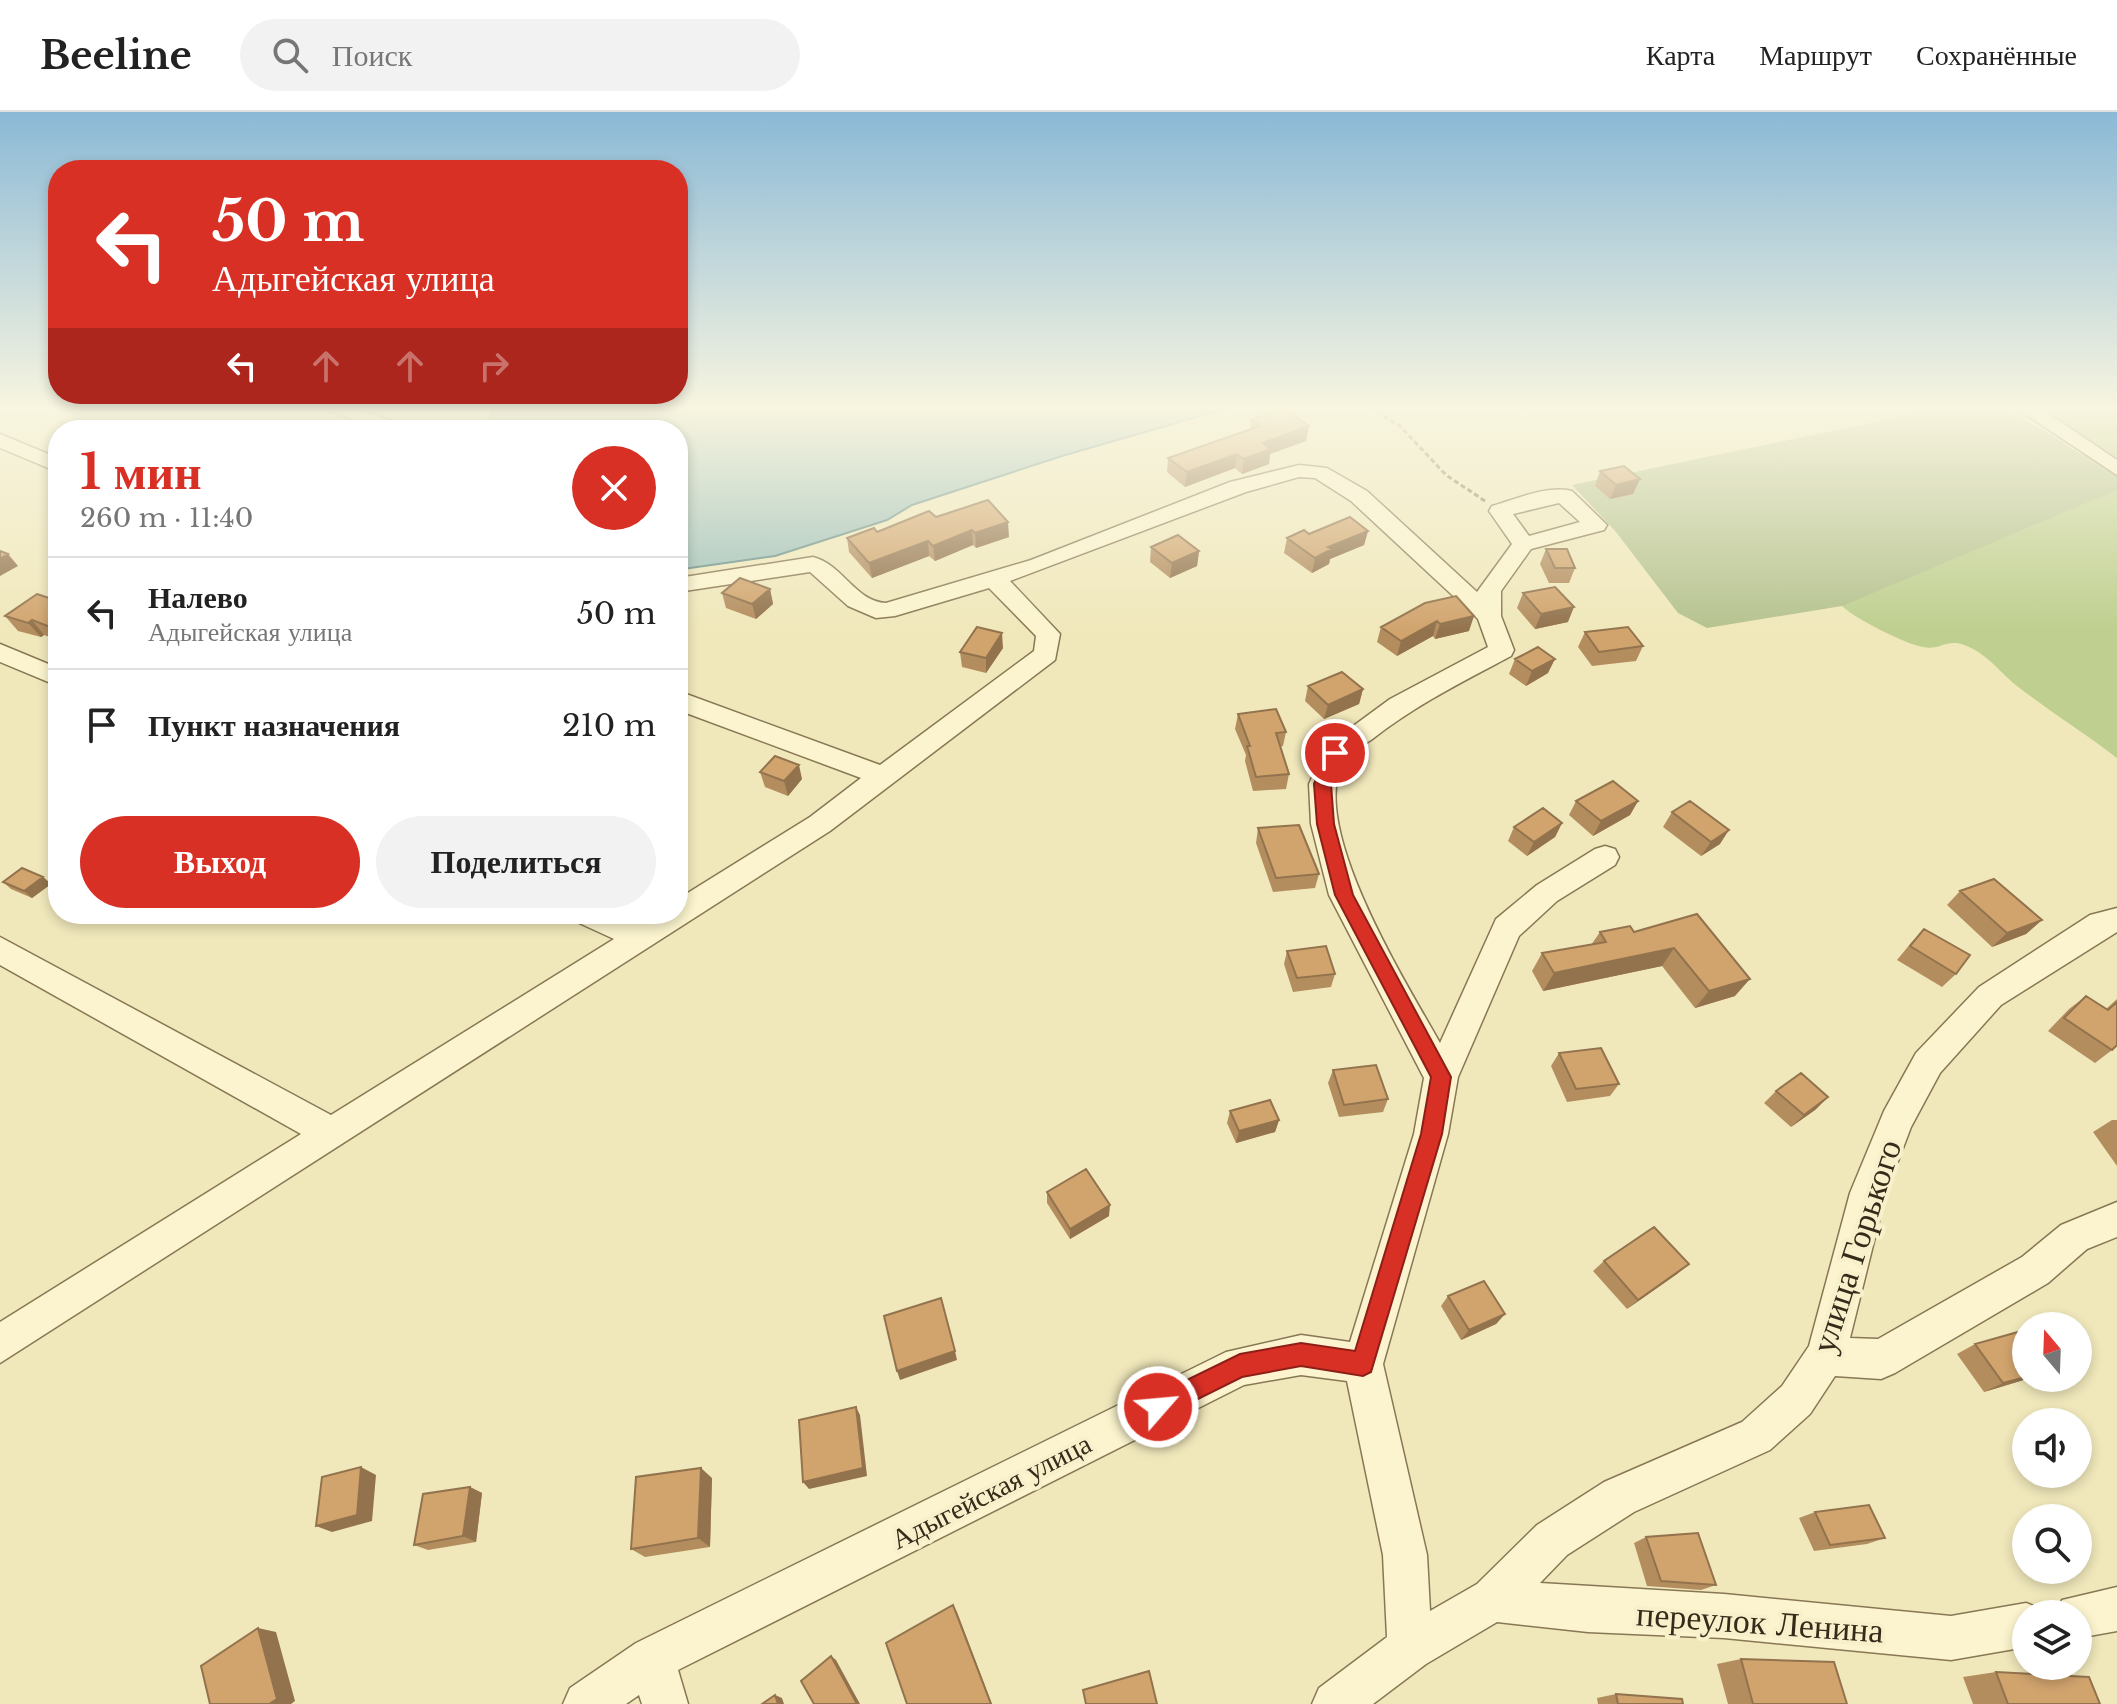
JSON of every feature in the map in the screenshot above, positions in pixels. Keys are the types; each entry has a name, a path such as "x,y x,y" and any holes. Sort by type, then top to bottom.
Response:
{"street":[{"path":"688,583 813,564 824,568 865,608 877,612 899,609 1039,565 1256,482"},
{"path":"1337,482 1359,496 1489,616"},
{"path":"1441,1077 1344,895 1325,824 1323,784 1335,753 1399,705 1502,650 1489,616 1489,591 1523,544 1596,525 1564,496 1541,498 1500,511 1523,544"},
{"path":"688,908 820,824 1046,654 1048,634 994,579"},
{"path":"0,652 48,674"},
{"path":"688,704 883,776"},
{"path":"1410,1648 1405,1555 1363,1364 1431,1134 1441,1077 1507,928 1547,893 1605,857"},
{"name":"улица Горького","path":"1335,1704 1410,1648 1493,1600 1552,1540 1619,1497 1756,1436 1796,1400 1825,1356 1843,1300 1868,1193 1896,1122 1928,1063 1990,996 2101,924 2117,920"},
{"path":"610,924 641,938"},
{"path":"0,1344 663,924"},
{"path":"0,950 332,1133"},
{"path":"1825,1356 1881,1359 2035,1270 2074,1237 2117,1219"},
{"name":"Адыгейская улица","path":"586,1704 652,1659 1240,1366 1301,1355 1363,1364"},
{"name":"переулок Ленина","path":"1493,1600 1588,1610 1724,1616 1951,1638 2012,1627"},
{"path":"2092,1613 2117,1609"},
{"path":"652,1659 665,1704"}],"path":[{"path":"1457,482 1500,511"}],"green space":[{"path":"1585,482 2117,482 2117,490 1842,606 1707,628 1678,613 1616,532 1572,485"},
{"path":"2090,482 2117,482 2117,758 2029,695 1975,650 1958,643 1930,648 1893,636 1842,606 1844,595"}],"water":[{"path":"688,482 982,482 912,505 887,520 775,556 688,568"}],"building":[{"path":"988,500 1008,522 975,533 972,530 933,546 928,541 869,563 847,538 874,528 877,532 929,511 936,517"},
{"path":"1350,517 1368,531 1328,547 1332,549 1315,558 1287,538 1304,530 1309,534"},
{"path":"1178,535 1199,551 1172,563 1151,547"},
{"path":"1546,549 1567,549 1575,568 1555,568"},
{"path":"740,578 770,589 752,604 722,593"},
{"path":"1555,587 1574,607 1541,614 1523,593"},
{"path":"37,594 48,598 48,626 5,616"},
{"path":"1456,596 1474,616 1440,624 1437,621 1401,641 1381,627 1425,603"},
{"path":"977,627 1002,633 986,658 960,652"},
{"path":"1628,627 1643,646 1599,652 1585,632"},
{"path":"1538,647 1555,659 1532,671 1515,659"},
{"path":"1342,672 1363,689 1328,705 1308,686"},
{"path":"1276,709 1286,732 1276,733 1289,774 1256,777 1247,746 1250,746 1238,714"},
{"path":"775,756 799,765 784,781 760,772"},
{"path":"1613,781 1638,801 1601,821 1576,801"},
{"path":"1690,801 1729,830 1711,842 1672,812"},
{"path":"1543,808 1562,823 1534,842 1514,827"},
{"path":"1299,825 1319,874 1276,878 1258,828"},
{"path":"22,868 43,877 24,891 3,882"},
{"path":"1994,879 2042,920 2007,933 1960,891"},
{"path":"1697,914 1750,979 1709,991 1674,948 1554,973 1542,953 1606,942 1600,932 1630,926 1634,932"},
{"path":"1924,929 1970,955 1956,974 1910,946"},
{"path":"1326,946 1335,974 1297,978 1287,951"},
{"path":"2086,996 2108,1010 2117,1002 2117,1045 2112,1050 2064,1018"},
{"path":"1601,1048 1619,1084 1576,1089 1559,1053"},
{"path":"1376,1065 1388,1099 1344,1105 1333,1070"},
{"path":"1801,1073 1828,1097 1804,1115 1776,1091"},
{"path":"1270,1100 1279,1120 1239,1131 1230,1111"},
{"path":"1086,1169 1110,1205 1070,1229 1047,1192"},
{"path":"1654,1227 1689,1264 1638,1300 1604,1261"},
{"path":"1484,1281 1505,1314 1469,1330 1448,1296"},
{"path":"941,1298 955,1351 897,1371 884,1316"},
{"path":"2012,1334 2012,1381 2003,1383 1975,1344"},
{"path":"856,1407 863,1468 803,1482 799,1420"},
{"path":"361,1467 357,1515 316,1526 322,1477"},
{"path":"701,1468 698,1538 631,1549 636,1477"},
{"path":"470,1487 463,1536 414,1545 423,1494"},
{"path":"1869,1505 1885,1538 1830,1545 1815,1512"},
{"path":"1698,1533 1716,1585 1661,1581 1646,1537"},
{"path":"953,1605 991,1704 907,1704 886,1643"},
{"path":"258,1628 277,1699 269,1704 210,1704 201,1666"},
{"path":"831,1656 857,1704 814,1704 801,1681"},
{"path":"1741,1659 1834,1662 1847,1704 1753,1704"},
{"path":"1149,1671 1157,1704 1086,1704 1083,1690"},
{"path":"1996,1672 2012,1673 2012,1680 2090,1680 2100,1704 2008,1704"},
{"path":"1616,1694 1682,1699 1683,1704 1618,1704"},
{"path":"775,1695 778,1704 762,1704"}],"route":[{"path":"1158,1407 1240,1366 1301,1355 1363,1364 1431,1134 1441,1077 1344,895 1325,824 1323,784 1335,753"}]}
